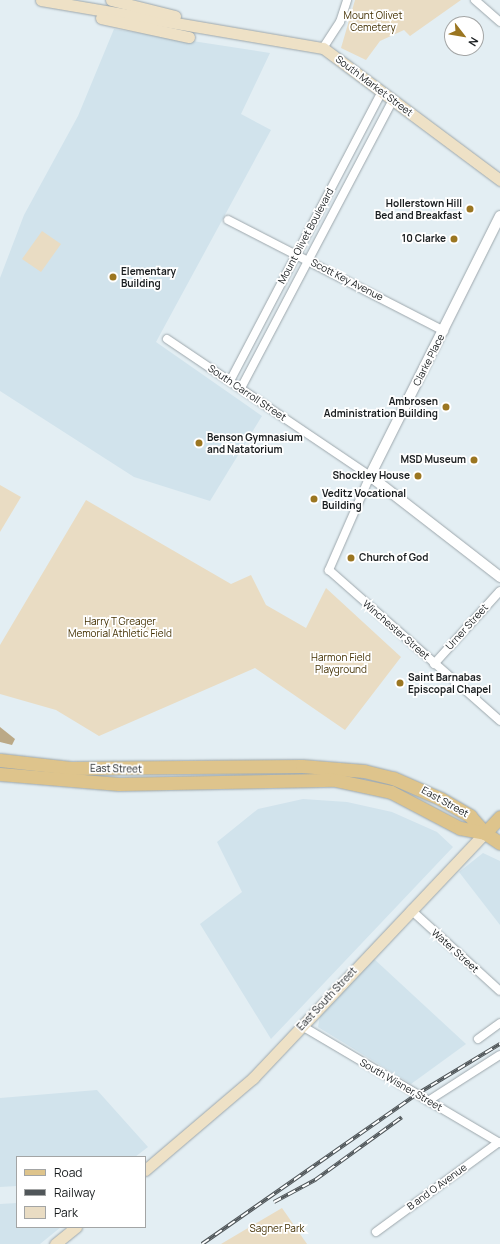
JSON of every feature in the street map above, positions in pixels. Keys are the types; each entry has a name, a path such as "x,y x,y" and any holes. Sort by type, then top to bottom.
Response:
{"main road":[{"name":"South Market Street","path":"41,0 64,5 231,31 323,48 500,180"},
{"name":"South Market Street","path":"111,0 231,31"},
{"path":"64,5 100,17 189,38"},
{"name":"East Street","path":"0,760 41,766 119,769 302,766 350,768 417,787 470,816 485,833"},
{"name":"East Street","path":"0,774 119,784 335,780 391,792 460,828 485,833"},
{"name":"East South Street","path":"146,1169 238,1092 500,817"},
{"path":"485,833 500,843"},
{"path":"55,1244 75,1228"}],"street":[{"path":"323,48 340,22 347,0"},
{"path":"476,0 500,22"},
{"name":"Mount Olivet Boulevard","path":"230,381 382,92"},
{"name":"Mount Olivet Boulevard","path":"241,388 393,100"},
{"name":"Clarke Place","path":"329,570 370,476 444,331 500,216"},
{"name":"Scott Key Avenue","path":"228,220 297,254 444,331"},
{"name":"South Carroll Street","path":"167,339 370,476 500,577"},
{"name":"Winchester Street","path":"329,570 500,721"},
{"name":"Urner Street","path":"434,664 500,590"},
{"name":"Water Street","path":"411,910 500,991"},
{"path":"478,1039 500,1023"},
{"name":"South Wisner Street","path":"302,1026 499,1142"},
{"path":"428,1101 500,1055"},
{"name":"B and O Avenue","path":"376,1232 499,1142"}],"shaded area":[{"path":"114,29 270,53 241,114 271,130 156,342 262,416 210,501 134,477 0,391 0,278 24,215 78,116"},
{"path":"0,727 15,739 12,745 0,742"},
{"path":"303,799 347,802 392,812 437,832 453,847 271,1039 200,924 242,892 217,842 258,809"},
{"path":"483,853 500,861 500,925 459,872"},
{"path":"373,958 466,1044 411,1084 318,1027 320,1016"},
{"path":"97,1090 148,1147 136,1156 16,1156 16,1186 0,1187 0,1098"},
{"path":"16,1203 16,1228 60,1228 40,1244 0,1244 0,1204"}],"green space":[{"name":"Mount Olivet Cemetery","path":"355,0 461,0 410,36 404,30 380,41 366,60 341,48"},
{"path":"42,231 61,244 41,272 22,259"},
{"path":"0,485 21,497 0,532"},
{"name":"Harry T Greager Memorial Athletic Field","path":"86,500 231,584 251,575 266,605 306,628 326,588 401,657 345,730 255,668 99,736 56,710 0,694 0,645"},
{"name":"Sagner Park","path":"282,1208 307,1244 221,1244"}],"railway":[{"path":"202,1244 417,1094 500,1044"},
{"path":"274,1202 315,1180 402,1117"}],"place":[{"name":"Hollerstown Hill Bed and Breakfast","path":"470,209"},
{"name":"10 Clarke","path":"454,239"},
{"name":"Elementary Building","path":"113,277"},
{"name":"Ambrosen Administration Building","path":"446,407"},
{"name":"Benson Gymnasium and Natatorium","path":"199,443"},
{"name":"MSD Museum","path":"474,460"},
{"name":"Shockley House","path":"418,476"},
{"name":"Veditz Vocational Building","path":"314,499"},
{"name":"Church of God","path":"351,558"},
{"name":"Saint Barnabas Episcopal Chapel","path":"400,683"}],"park label":[{"name":"Harmon Field Playground","path":"341,662"}]}
